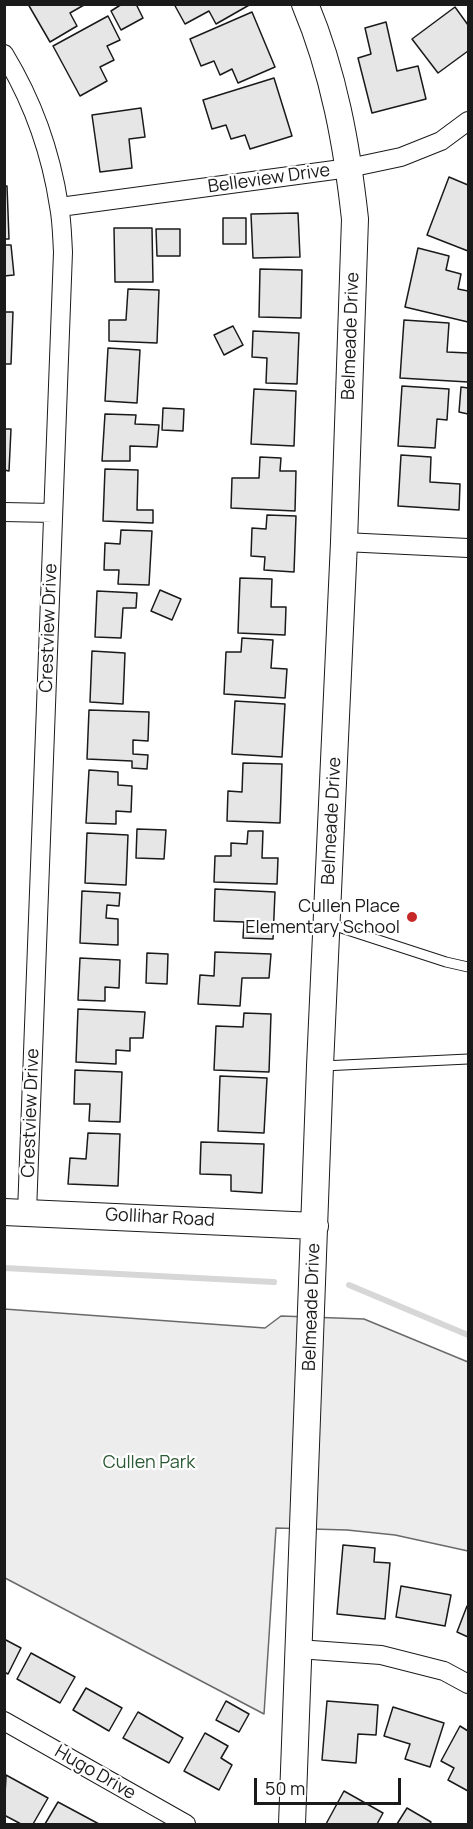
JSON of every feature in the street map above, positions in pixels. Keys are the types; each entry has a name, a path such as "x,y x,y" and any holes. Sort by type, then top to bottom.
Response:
{"street":[{"name":"Belmeade Drive","path":"291,1824 320,1066 344,542 355,219 349,168 336,99 318,34 305,4"},
{"name":"Crestview Drive","path":"4,54 15,72 36,120 51,165 60,207 63,252 53,513 16,1212"},
{"name":"Belleview Drive","path":"60,207 349,168 401,157 441,141 468,122"},
{"path":"4,512 53,513"},
{"path":"344,542 468,548"},
{"name":"Gollihar Road","path":"16,1212 315,1226"},
{"path":"298,1649 381,1655 444,1671 468,1684"},
{"name":"Hugo Drive","path":"4,1721 186,1824"}],"lane":[{"path":"327,923 468,967"},
{"path":"320,1066 468,1059"}],"shaded area":[{"name":"Cullen Park","path":"4,1309 265,1328 281,1316 364,1319 468,1362 468,1551 395,1535 347,1530 276,1528 264,1714 5,1578"}],"building":[{"path":"28,4 84,5 70,13 77,26 50,42"},
{"path":"122,4 136,4 143,18 121,30 111,11"},
{"path":"174,4 251,4 216,24 209,11 185,24"},
{"path":"455,7 468,25 468,51 438,73 412,39"},
{"path":"252,12 275,67 238,83 232,69 220,75 214,61 201,66 190,39"},
{"path":"108,16 120,40 107,46 114,60 100,67 107,81 80,96 53,46"},
{"path":"386,22 397,71 418,66 426,99 372,113 358,58 371,54 365,28"},
{"path":"274,78 292,136 250,149 245,135 231,139 226,125 212,129 203,100"},
{"path":"141,108 145,137 129,139 132,168 100,172 92,115"},
{"path":"449,177 468,185 468,251 427,235"},
{"path":"4,186 7,186 9,239 4,239"},
{"path":"298,213 300,257 253,258 251,214"},
{"path":"223,218 246,218 246,244 223,244"},
{"path":"114,228 152,228 153,282 115,282"},
{"path":"156,229 180,229 180,256 157,256"},
{"path":"4,245 11,245 14,275 4,276"},
{"path":"418,248 449,256 446,270 461,274 458,289 468,291 468,322 405,307"},
{"path":"260,269 302,270 301,318 259,317"},
{"path":"128,289 159,290 157,343 109,341 109,320 126,320"},
{"path":"4,312 13,312 11,364 4,364"},
{"path":"404,320 449,323 447,352 468,353 468,382 400,378"},
{"path":"233,326 243,345 224,355 214,335"},
{"path":"253,331 299,333 297,384 266,383 267,358 252,357"},
{"path":"108,348 140,350 137,403 105,401"},
{"path":"402,386 449,389 447,420 437,419 435,448 398,446"},
{"path":"461,387 468,388 468,414 459,412"},
{"path":"254,389 296,391 294,446 251,444"},
{"path":"163,408 184,409 183,431 162,430"},
{"path":"105,414 136,415 135,424 159,425 157,447 130,446 130,461 102,461"},
{"path":"4,429 11,429 9,471 4,470"},
{"path":"401,455 431,457 430,482 460,484 459,510 398,506"},
{"path":"260,457 281,458 280,471 296,471 295,511 231,508 232,478 259,478"},
{"path":"105,469 138,470 137,510 153,510 153,523 103,521"},
{"path":"267,515 296,516 294,572 264,570 265,557 251,556 252,528 266,529"},
{"path":"121,530 152,531 149,585 118,584 119,570 104,570 105,543 120,544"},
{"path":"240,578 272,579 271,607 286,607 285,635 238,633"},
{"path":"160,590 181,599 172,620 151,611"},
{"path":"97,591 137,593 136,608 123,608 121,638 95,637"},
{"path":"242,638 273,640 271,668 287,669 285,698 224,694 226,652 241,652"},
{"path":"92,651 125,653 123,704 90,702"},
{"path":"235,701 285,704 282,757 232,754"},
{"path":"89,710 149,712 148,741 133,740 133,754 148,755 147,769 132,768 132,761 87,759"},
{"path":"243,763 282,764 280,823 227,821 228,791 242,792"},
{"path":"89,770 118,772 118,785 132,786 131,812 116,811 116,824 86,823"},
{"path":"137,829 166,830 164,859 136,858"},
{"path":"248,831 263,831 262,858 278,858 277,884 214,882 215,856 231,856 231,843 247,844"},
{"path":"87,833 128,835 126,885 85,883"},
{"path":"215,889 275,892 273,939 243,938 244,922 214,921"},
{"path":"82,891 120,893 119,906 107,905 106,918 118,919 118,945 80,943"},
{"path":"215,952 271,954 269,978 242,978 240,1006 198,1004 200,975 214,976"},
{"path":"147,953 168,954 167,984 146,983"},
{"path":"80,958 120,960 119,988 105,987 105,1001 78,1000"},
{"path":"78,1009 145,1012 143,1038 130,1038 130,1051 116,1050 116,1064 76,1062"},
{"path":"244,1013 271,1014 269,1072 214,1070 216,1026 243,1027"},
{"path":"75,1070 122,1072 120,1122 89,1121 90,1104 74,1104"},
{"path":"220,1076 267,1078 264,1133 218,1131"},
{"path":"88,1133 120,1134 118,1186 68,1184 70,1158 86,1159"},
{"path":"201,1142 264,1144 262,1193 231,1191 231,1175 200,1174"},
{"path":"343,1545 375,1548 374,1562 390,1563 385,1619 337,1614"},
{"path":"401,1586 451,1595 445,1626 396,1617"},
{"path":"468,1606 468,1637 457,1632"},
{"path":"4,1639 21,1648 8,1674 4,1672"},
{"path":"31,1653 75,1677 60,1703 17,1679"},
{"path":"86,1688 122,1708 109,1731 73,1710"},
{"path":"226,1701 249,1714 239,1732 216,1720"},
{"path":"327,1701 378,1705 376,1735 358,1734 356,1763 322,1760"},
{"path":"393,1707 444,1723 430,1767 405,1759 410,1744 384,1736"},
{"path":"138,1712 183,1738 169,1763 123,1738"},
{"path":"460,1726 468,1731 468,1791 448,1780 454,1768 441,1761"},
{"path":"205,1733 228,1746 221,1758 232,1765 219,1790 184,1771"},
{"path":"6,1775 48,1798 33,1824 21,1824 4,1815"},
{"path":"344,1791 383,1813 377,1824 326,1824"},
{"path":"58,1802 99,1824 45,1824"},
{"path":"407,1808 431,1822 430,1824 397,1824"}],"waterway":[{"path":"4,1268 274,1282"},
{"path":"349,1285 468,1335"}],"place":[{"name":"Cullen Place Elementary School","path":"412,917"}]}
